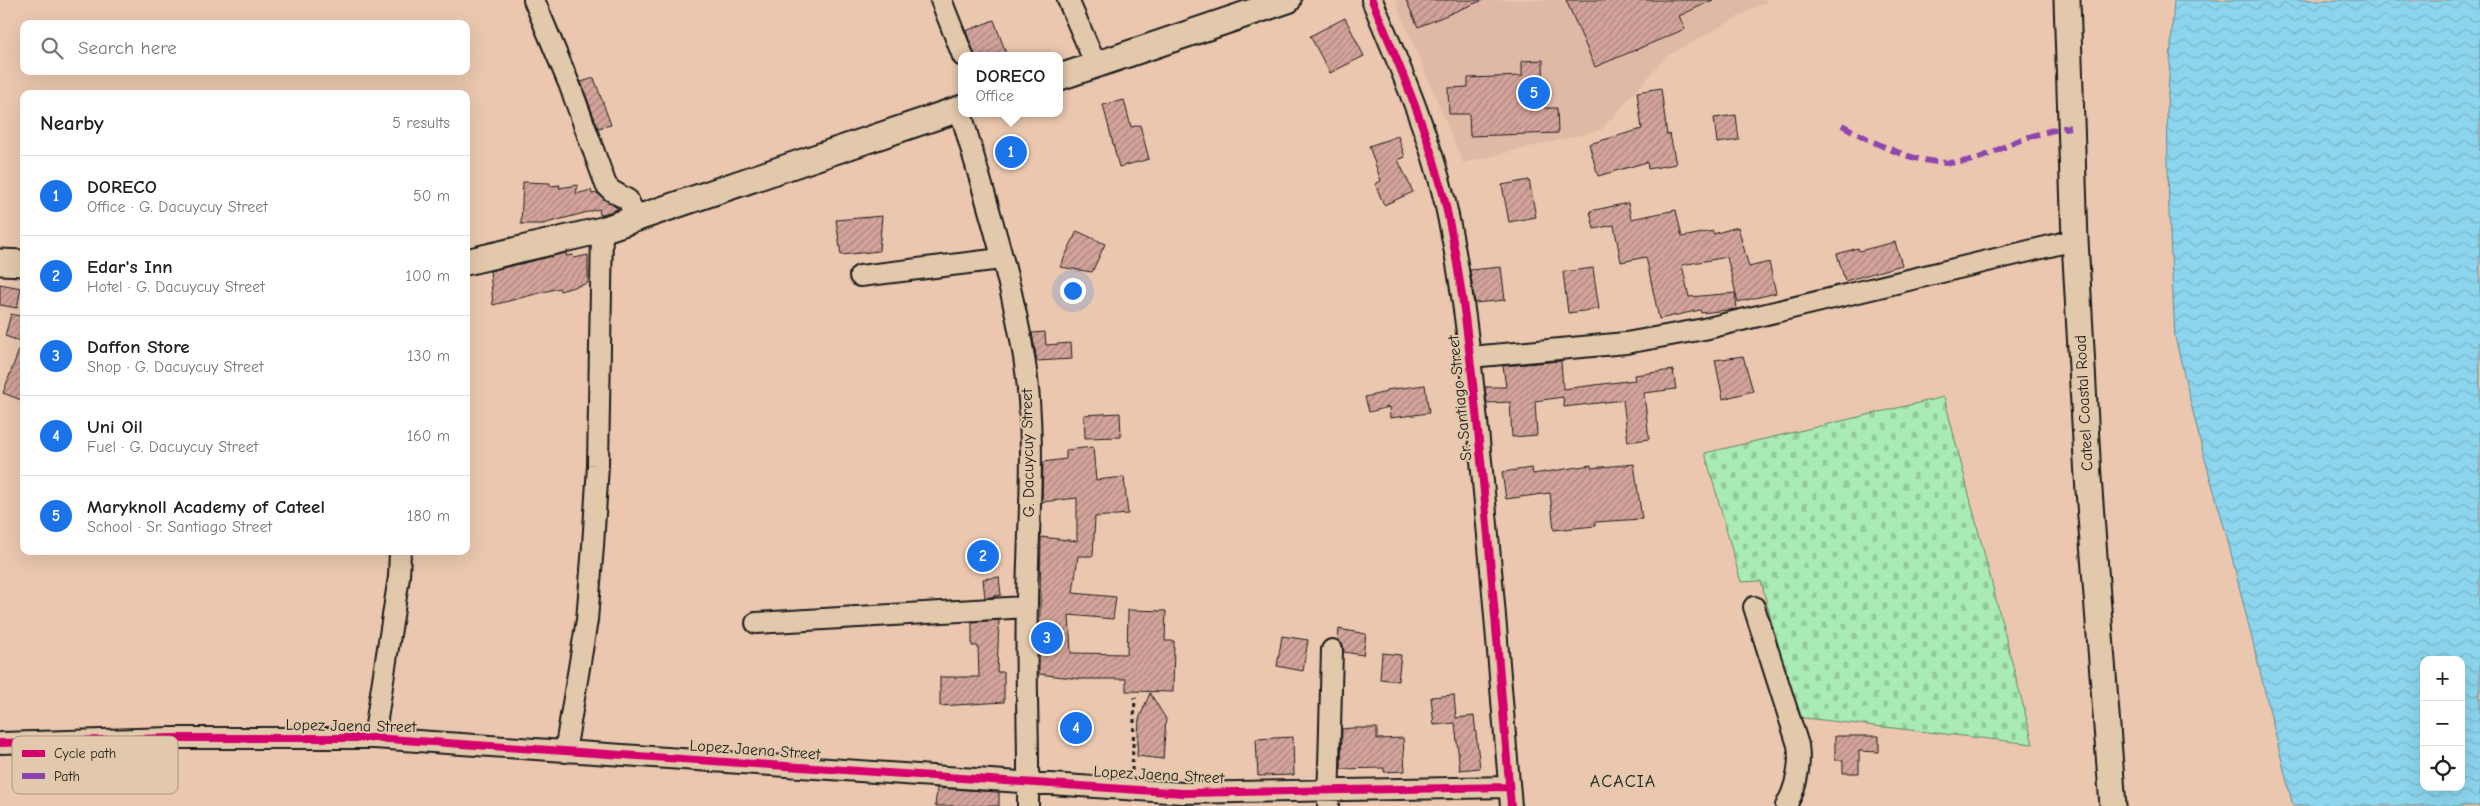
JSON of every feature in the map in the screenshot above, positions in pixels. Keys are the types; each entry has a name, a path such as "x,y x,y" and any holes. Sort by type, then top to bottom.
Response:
{"street":[{"path":"534,0 570,86 606,185 630,202 636,218"},
{"path":"941,0 961,52"},
{"path":"1068,0 1096,65"},
{"path":"1063,76 1288,0"},
{"name":"Sr. Santiago Street","path":"1372,0 1425,136 1444,200 1459,275 1470,357 1487,519 1510,796"},
{"name":"Cateel Coastal Road","path":"2067,0 2075,240 2088,477 2113,806"},
{"path":"470,261 602,230 958,109"},
{"name":"G. Dacuycuy Street","path":"963,117 1002,258 1024,356 1029,398 1030,450 1026,607 1028,806"},
{"path":"565,752 587,620 593,546 598,465 602,230"},
{"path":"1470,357 1626,343 1704,329 2075,240"},
{"path":"860,276 1002,258"},
{"path":"0,262 20,263"},
{"path":"374,738 399,577 400,555"},
{"path":"756,623 1026,607"},
{"path":"1754,607 1798,745 1798,775 1786,806"},
{"path":"1329,798 1332,650"},
{"name":"Lopez Jaena Street","path":"178,738 374,738 1028,781 1132,789 1183,799 1510,796"}],"path":[{"path":"1132,789 1135,697"}],"shaded area":[{"path":"1395,0 1769,0 1667,56 1601,130 1463,163"}],"green space":[{"path":"1944,397 2033,744 1796,717 1761,581 1741,582 1705,453"}],"water":[{"path":"2174,0 2480,0 2480,806 2293,806 2227,537 2201,445 2175,337 2169,214 2167,108"}],"building":[{"path":"1406,0 1483,0 1418,27"},
{"path":"1566,0 1713,0 1679,16 1685,29 1595,67"},
{"path":"1345,18 1364,56 1330,73 1310,36"},
{"path":"994,20 1006,52 974,52 966,31"},
{"path":"1543,60 1544,108 1557,108 1558,133 1470,136 1469,114 1449,114 1448,88 1468,87 1468,78 1522,76 1522,61"},
{"path":"594,78 611,125 598,128 581,82"},
{"path":"1661,88 1667,135 1670,134 1676,164 1648,169 1647,162 1598,176 1589,144 1642,129 1637,92"},
{"path":"1124,100 1131,127 1140,125 1149,159 1119,167 1103,105"},
{"path":"1736,115 1739,140 1717,143 1714,118"},
{"path":"1398,136 1405,157 1398,160 1413,192 1384,205 1375,184 1381,181 1369,146"},
{"path":"1529,180 1536,217 1509,222 1502,185"},
{"path":"523,182 550,183 550,186 560,185 559,188 578,185 576,194 591,190 592,194 597,193 618,209 600,215 599,209 543,224 521,224"},
{"path":"1628,203 1631,219 1676,210 1682,237 1713,231 1713,234 1738,227 1749,267 1769,262 1776,293 1738,302 1727,257 1682,265 1689,297 1735,293 1737,309 1701,313 1700,310 1659,319 1646,257 1621,262 1614,225 1594,229 1590,211"},
{"path":"882,216 879,251 841,255 836,220"},
{"path":"1077,231 1105,244 1092,272 1060,267"},
{"path":"1895,242 1902,265 1845,281 1837,254 1858,248 1859,251"},
{"path":"566,253 566,256 573,255 574,258 588,255 588,283 560,291 559,288 493,305 490,271"},
{"path":"1501,267 1505,300 1475,303 1470,270"},
{"path":"1593,268 1599,309 1568,313 1563,272"},
{"path":"0,284 20,288 17,308 0,305"},
{"path":"11,314 20,316 19,341 5,336"},
{"path":"1045,332 1046,345 1071,343 1072,359 1037,361 1032,333"},
{"path":"20,347 20,399 3,393"},
{"path":"1743,356 1753,391 1723,399 1715,360"},
{"path":"1561,361 1563,389 1635,380 1634,375 1673,370 1676,389 1644,393 1649,439 1628,442 1623,400 1564,407 1563,397 1535,401 1537,435 1512,437 1510,402 1487,403 1485,387 1506,387 1503,366"},
{"path":"1425,385 1429,413 1390,418 1389,407 1369,412 1365,397 1387,392 1386,390"},
{"path":"1120,413 1121,437 1085,438 1084,415"},
{"path":"1093,447 1096,480 1124,477 1128,514 1095,517 1093,556 1078,556 1073,593 1116,597 1113,619 1069,615 1071,653 1127,654 1128,610 1166,611 1165,641 1174,641 1173,692 1126,691 1126,679 1080,679 1039,674 1041,537 1077,541 1077,498 1042,502 1043,462 1066,459 1066,450"},
{"path":"1634,464 1642,519 1595,522 1595,526 1554,530 1550,493 1506,499 1502,472 1532,468 1533,474 1591,465 1591,468"},
{"path":"999,577 1001,595 985,598 983,579"},
{"path":"999,620 997,672 1004,672 1004,702 940,706 940,677 979,677 978,646 972,646 972,622"},
{"path":"1339,629 1366,634 1363,655 1344,652 1343,645 1338,640"},
{"path":"1282,636 1308,640 1303,671 1277,666"},
{"path":"1382,653 1401,655 1398,681 1380,679"},
{"path":"1150,693 1166,719 1163,759 1137,756 1139,719"},
{"path":"1454,695 1456,718 1474,716 1480,768 1460,770 1455,723 1434,725 1431,697"},
{"path":"1377,728 1377,739 1403,738 1405,771 1384,772 1384,768 1341,769 1342,729"},
{"path":"1835,736 1879,736 1879,752 1859,751 1859,773 1843,773 1843,760 1835,760"},
{"path":"1293,737 1294,775 1258,776 1256,739"},
{"path":"937,788 999,792 999,806 935,806"}],"marked path":[{"path":"1842,125 1874,142 1907,156 1941,162 1976,159 2029,137 2070,127"}],"cycle path":[{"path":"1372,0 1393,49 1431,150 1445,202 1456,259 1469,345 1483,478 1511,806"},
{"path":"178,738 374,738 1183,793 1509,787"},
{"path":"0,743 12,743"}],"place":[{"name":"Maryknoll Academy of Cateel","path":"1534,93"},
{"name":"DORECO","path":"1011,152"},
{"name":"Edar's Inn","path":"983,556"},
{"name":"Daffon Store","path":"1047,638"},
{"name":"Uni Oil","path":"1076,728"}],"district":[{"name":"ACACIA","path":"1623,781"}]}
